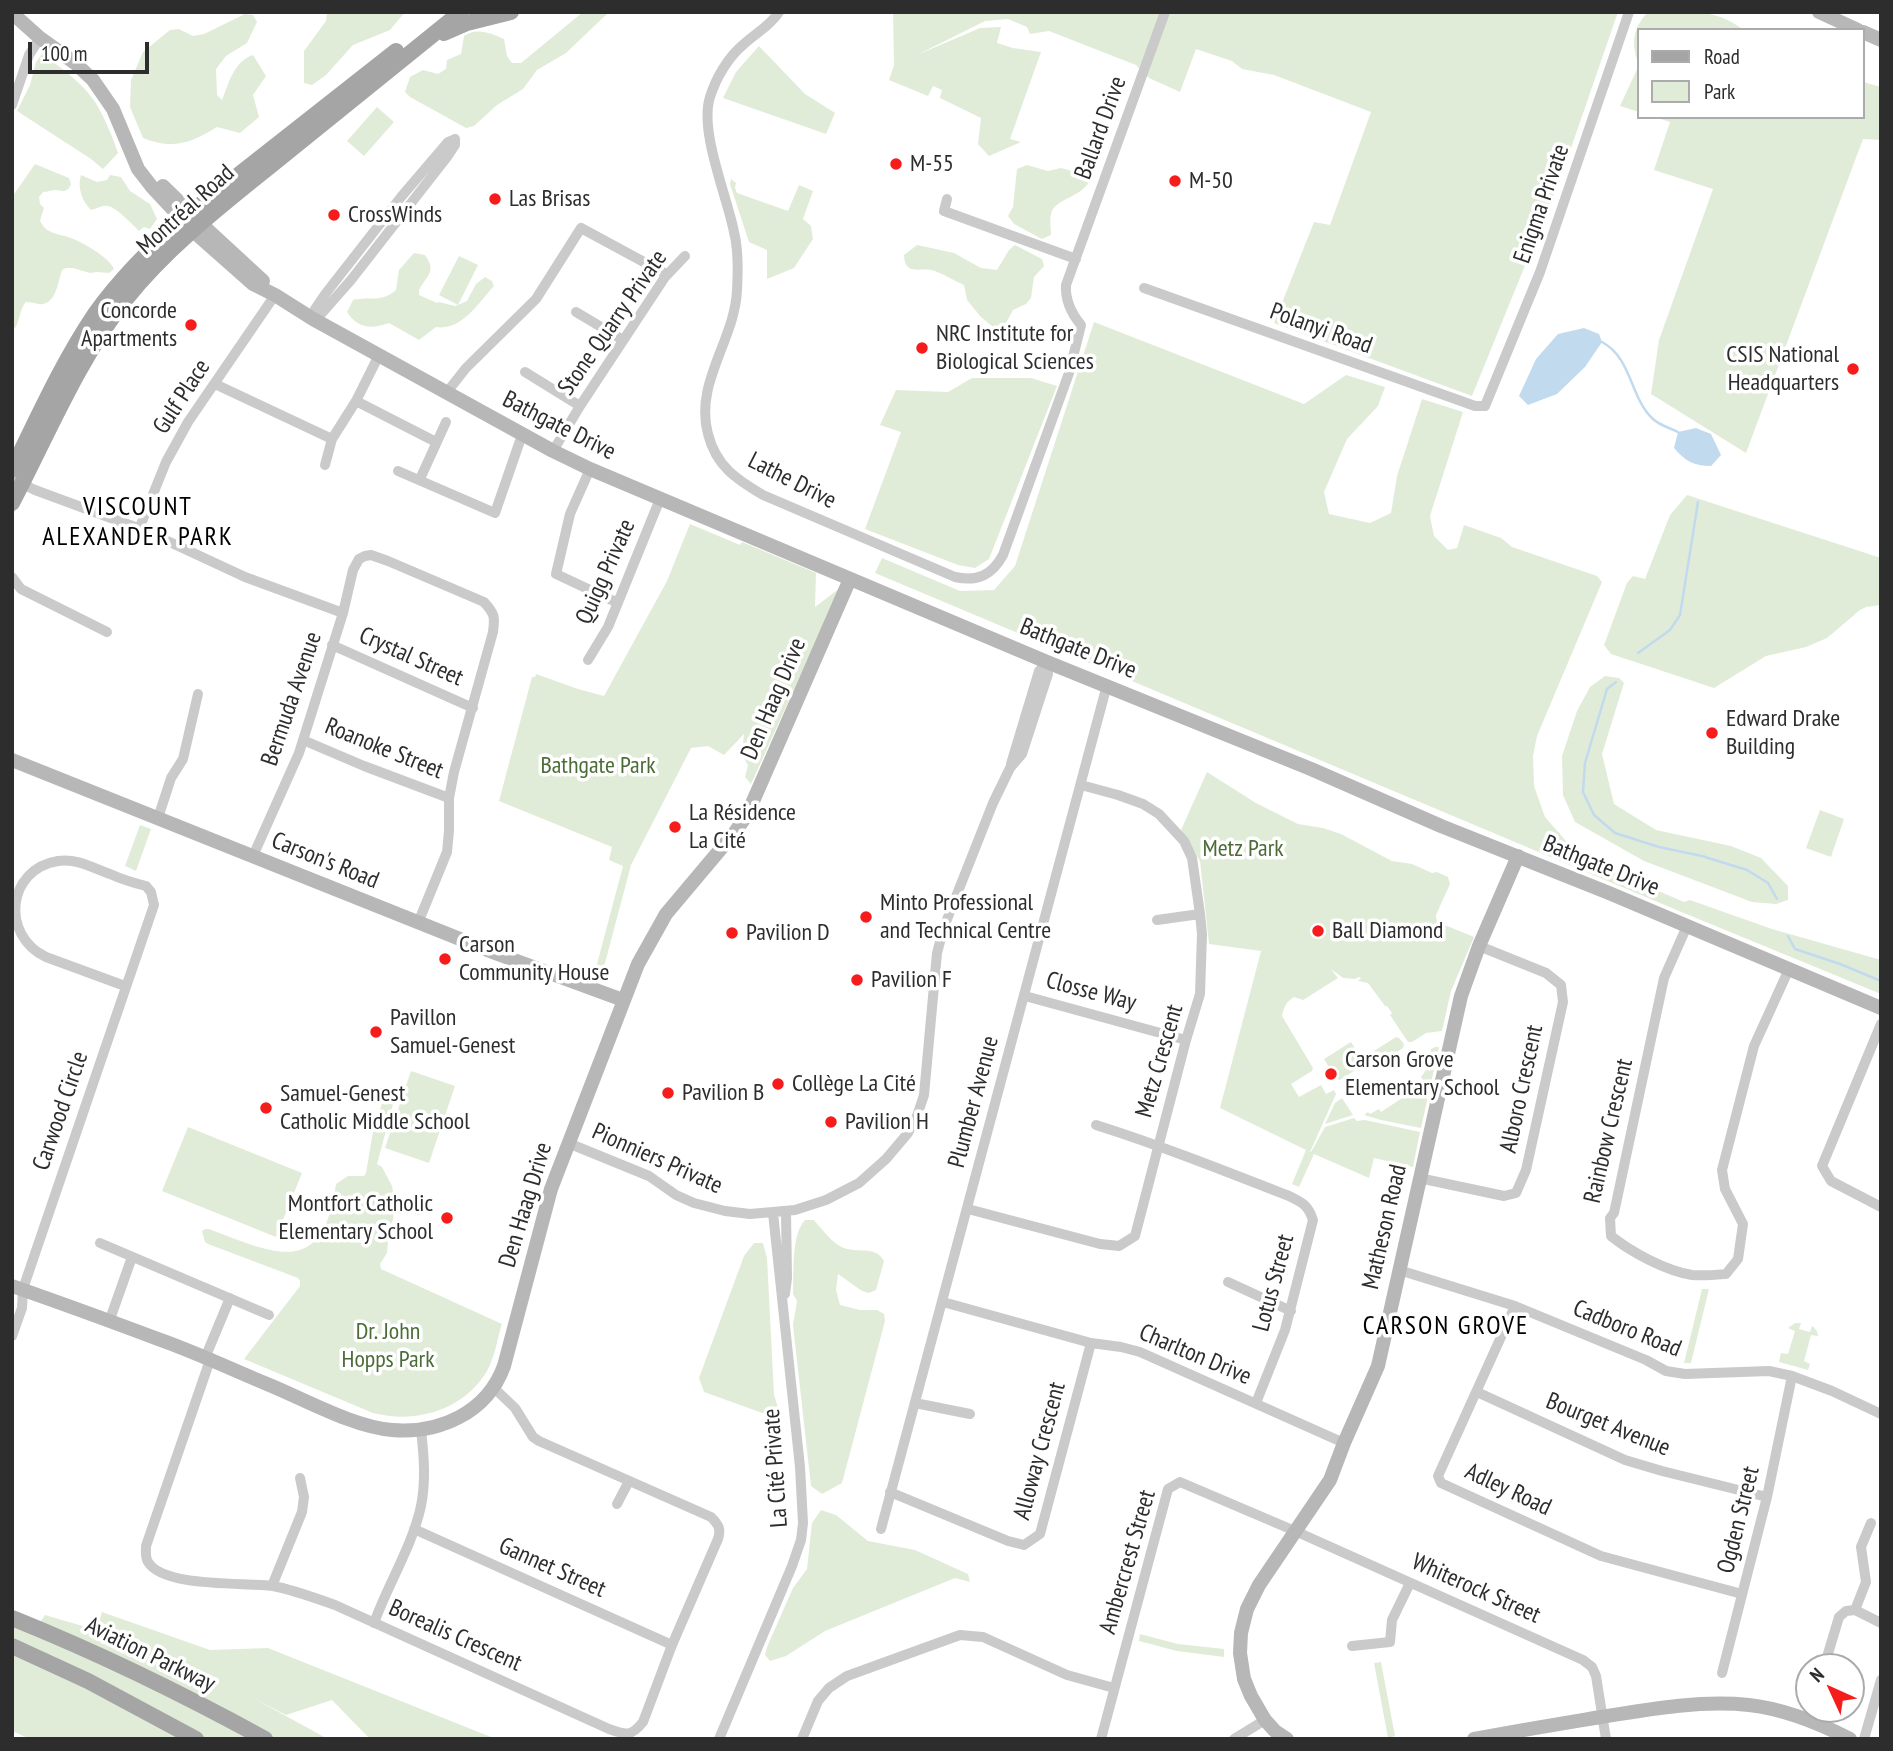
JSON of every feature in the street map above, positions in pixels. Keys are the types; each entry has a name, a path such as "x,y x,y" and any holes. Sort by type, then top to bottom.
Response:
{"main road":[{"name":"Montréal Road","path":"12,503 17,481 66,396 97,326 103,303 125,277 444,12"},
{"name":"Montréal Road","path":"191,222 461,12"},
{"path":"423,43 464,24 511,12"},
{"name":"Montréal Road","path":"12,470 54,386 97,326"},
{"name":"Aviation Parkway","path":"12,1618 164,1685 265,1739"},
{"path":"41,1659 53,1634"},
{"name":"Aviation Parkway","path":"12,1646 124,1700 196,1739"}],"street":[{"name":"Lathe Drive","path":"779,12 773,21 741,46 729,60 708,103 707,130 735,234 737,291 734,309 705,397 704,416 715,453 739,482 763,495 955,577 975,579 984,576 995,568 1003,555 1069,373 1081,325 1065,295 1076,259"},
{"name":"Ballard Drive","path":"1076,259 1165,12"},
{"name":"Enigma Private","path":"1485,406 1540,272 1629,12"},
{"path":"1819,12 1854,28"},
{"name":"Bathgate Drive","path":"12,13 40,38 75,63 100,89 113,109 132,152 191,222 259,276 275,295 313,319 522,435 590,469 660,499 1881,1008"},
{"path":"1865,33 1881,40"},
{"path":"13,99 30,55 40,38"},
{"path":"455,139 455,145 447,157 365,262 322,313 313,319 315,309 326,293 401,197 448,142 455,139"},
{"path":"947,199 944,211 1076,259"},
{"path":"447,392 466,369 536,299 581,228 666,274"},
{"name":"Stone Quarry Private","path":"553,451 666,274 685,256"},
{"name":"Polanyi Road","path":"1144,288 1475,406 1485,406"},
{"name":"Gulf Place","path":"139,529 166,462 188,422 275,295"},
{"path":"576,312 623,340"},
{"path":"325,465 332,439 356,401 379,355"},
{"path":"525,372 580,405"},
{"path":"215,384 332,439"},
{"path":"356,401 436,442"},
{"path":"420,479 446,422"},
{"path":"398,471 495,513 522,435"},
{"path":"590,469 570,514 556,574 618,603"},
{"path":"17,481 139,529 245,577 342,613"},
{"name":"Quigg Private","path":"588,660 608,627 660,499"},
{"name":"Bermuda Avenue","path":"253,856 299,753 353,570 359,559 371,555 388,561 472,597 492,611 495,618 494,632 473,708"},
{"path":"12,577 22,589 107,632"},
{"name":"Den Haag Drive","path":"18,1288 160,1339 360,1423 392,1430 421,1430 444,1425 480,1403 500,1377 548,1198 638,964 666,914 747,815 850,579"},
{"name":"Crystal Street","path":"332,645 473,708"},
{"name":"Pionniers Private","path":"568,1143 649,1176 676,1195 700,1205 732,1213 750,1214 786,1212 826,1200 859,1183 891,1154 913,1125 925,1090 937,953 951,909 993,803 1010,768 1022,754 1048,674 1047,662"},
{"name":"Plumber Avenue","path":"881,1529 1107,685"},
{"path":"158,818 171,778 183,759 198,694"},
{"path":"418,923 447,852 449,797 473,708"},
{"name":"Roanoke Street","path":"303,740 449,797"},
{"name":"Carson's Road","path":"12,760 418,923 623,1000"},
{"name":"Metz Crescent","path":"968,1209 1100,1244 1119,1246 1135,1236 1200,994 1200,914 1192,858 1184,841 1159,814 1143,804 1118,794 1082,785"},
{"name":"Matheson Road","path":"1287,1739 1275,1731 1257,1709 1244,1679 1240,1653 1241,1633 1247,1609 1259,1586 1330,1480 1378,1366 1461,996 1479,946 1518,856"},
{"name":"Carwood Circle","path":"12,1336 22,1308 18,1288 154,905 152,891 146,886 71,860 56,861 34,872 18,894 15,905 17,929 26,941 46,957 125,986"},
{"path":"1157,920 1200,914"},
{"name":"Rainbow Crescent","path":"1687,926 1664,978 1614,1213 1610,1218 1611,1236 1625,1247 1672,1269 1707,1276 1726,1274 1738,1259 1744,1224 1725,1189 1721,1170 1755,1046 1789,969"},
{"name":"Alboro Crescent","path":"1419,1178 1504,1196 1516,1194 1526,1170 1563,1003 1561,985 1546,973 1479,946"},
{"name":"Closse Way","path":"1025,996 1186,1040"},
{"path":"1881,1024 1822,1166 1831,1181 1881,1207"},
{"path":"1097,1125 1159,1145"},
{"name":"Lotus Street","path":"1159,1145 1289,1196 1310,1209 1313,1220 1286,1330 1256,1403"},
{"name":"La Cité Private","path":"784,1305 788,1278 786,1212"},
{"name":"La Cité Private","path":"719,1739 801,1540 803,1523 800,1467 773,1213"},
{"path":"100,1243 269,1315"},
{"path":"109,1322 132,1257"},
{"name":"Cadboro Road","path":"1399,1270 1515,1306 1667,1371 1685,1374 1769,1371 1792,1376 1832,1391 1881,1414"},
{"path":"1228,1282 1291,1311"},
{"path":"207,1359 230,1298"},
{"name":"Charlton Drive","path":"943,1302 1091,1343 1140,1352 1344,1443"},
{"name":"Adley Road","path":"1515,1306 1438,1476 1441,1483 1601,1556 1742,1594"},
{"name":"Alloway Crescent","path":"890,1492 1007,1541 1024,1545 1040,1534 1091,1343"},
{"name":"Borealis Crescent","path":"207,1359 146,1546 148,1562 155,1569 174,1578 272,1586 335,1605 624,1734 635,1731 643,1721 720,1531 718,1524 711,1517 533,1437 515,1408 494,1388"},
{"name":"Ogden Street","path":"1722,1672 1767,1497 1792,1376"},
{"name":"Bourget Avenue","path":"1477,1392 1625,1460 1767,1497"},
{"path":"915,1403 970,1414"},
{"path":"373,1623 414,1530 421,1506 425,1477 421,1430"},
{"path":"272,1586 302,1512 304,1497 300,1478"},
{"path":"617,1504 629,1481"},
{"name":"Ambercrest Street","path":"1101,1739 1168,1489 1180,1482 1295,1531"},
{"path":"1855,1610 1866,1582 1861,1547 1871,1524"},
{"name":"Gannet Street","path":"414,1530 672,1645"},
{"name":"Whiterock Street","path":"1295,1531 1583,1660 1592,1667 1596,1676 1606,1739"},
{"path":"1352,1646 1390,1642 1392,1620 1410,1583"},
{"path":"1828,1653 1839,1617 1846,1611 1855,1610 1881,1623"},
{"path":"802,1739 818,1701 829,1688 847,1676 960,1635 984,1637 1067,1675 1114,1688"},
{"path":"1864,1739 1881,1680"},
{"path":"1474,1739 1700,1703 1751,1705 1795,1712"},
{"path":"1234,1739 1265,1720"},
{"path":"1824,1723 1850,1739"}],"green space":[{"path":"327,12 405,12 390,30 353,45 326,75 312,85 304,83 304,51 326,21"},
{"path":"583,12 609,12 566,53 537,70 523,89 497,105 474,126 466,128 405,92 410,77 423,70 438,74 446,69 447,60 461,54 464,36 469,33 484,32 504,39 507,56 512,63 521,63"},
{"path":"893,12 1618,12 1561,177 1472,396 1274,323 1314,222 1330,225 1371,112 1274,75 1242,69 1232,61 1196,49 1180,92 1149,78 1136,65 1049,31 1030,34 1027,27 1008,19 985,21 917,55 980,28 1001,27 997,43 1041,52 1010,139 1021,142 989,156 978,144 981,118 940,98 942,90 933,86 928,96 889,80 894,65"},
{"path":"1648,12 1698,12 1721,17 1740,28 1638,28 1638,61 1634,37 1639,24"},
{"path":"245,14 253,15 257,22 247,43 226,56 216,69 217,95 222,100 237,67 253,55 266,76 253,95 259,117 240,133 217,127 190,141 173,144 143,138 130,107 131,80 143,52 170,30 179,29 193,36 204,34"},
{"path":"759,46 805,94 835,113 826,134 723,98 736,72"},
{"path":"42,54 84,88 102,114 118,153 103,169 17,111 30,85 36,62"},
{"path":"1638,67 1638,112 1620,106"},
{"path":"1865,83 1881,87 1881,140 1863,139 1746,453 1651,394 1659,340 1713,189 1654,170 1670,122 1661,119 1865,119"},
{"path":"377,107 394,122 364,156 347,141"},
{"path":"35,164 69,178 71,185 63,191 43,192 39,197 44,208 40,221 43,225 52,232 74,239 94,250 114,269 109,273 90,273 73,268 62,270 51,299 43,304 26,302 12,331 12,197"},
{"path":"1027,165 1048,171 1061,168 1072,171 1089,182 1055,207 1051,216 1051,235 1042,239 1014,224 1008,216 1013,207 1017,169"},
{"path":"81,175 97,182 107,180 110,175 121,177 130,191 150,204 157,219 150,229 144,227 139,231 111,207 91,210 81,194"},
{"path":"731,179 736,183 737,193 788,211 799,185 813,191 803,219 811,226 813,239 794,268 767,279 767,250 749,242 730,184"},
{"path":"917,245 954,253 981,268 997,270 1015,245 1042,259 1044,266 1034,277 1031,298 1026,304 1013,310 1006,323 993,327 967,300 964,285 935,271 907,266 904,255"},
{"path":"414,253 425,255 430,266 430,273 419,290 419,295 437,303 455,306 467,301 476,284 485,277 492,281 494,286 462,320 454,325 436,327 419,340 389,323 371,327 360,325 351,318 347,312 353,300 381,298 396,290 399,270"},
{"path":"459,256 478,265 458,305 439,295"},
{"path":"1094,322 1304,404 1346,375 1385,387 1378,406 1347,439 1324,492 1329,514 1370,523 1391,513 1397,476 1422,399 1463,412 1430,516 1434,536 1448,550 1457,548 1464,525 1501,538 1512,547 1597,576 1602,582 1537,736 1533,756 1534,786 1545,817 1580,857 1684,902 1690,900 1772,929 1881,960 1881,994 875,573 882,558 960,591 994,590 1015,566"},
{"path":"972,378 1031,378 1057,386 989,559 975,568 958,565 865,529 901,432 880,425 896,390 948,392"},
{"path":"1687,495 1881,558 1881,605 1860,610 1827,638 1806,647 1766,656 1714,688 1611,654 1604,645 1627,583 1633,576 1645,579 1670,515"},
{"name":"Bathgate Park","path":"690,524 816,573 815,607 840,588 751,784 745,777 748,765 742,755 744,734 724,755 708,746 691,748 631,865 600,982 593,979 623,866 609,860 612,847 499,801 532,677 536,674 604,696 667,581"},
{"path":"1605,676 1619,678 1624,683 1602,754 1614,804 1656,830 1731,846 1761,858 1788,886 1788,900 1776,904 1752,902 1644,861 1575,822 1563,795 1562,756 1577,711 1590,687"},
{"name":"Metz Park","path":"1207,772 1256,803 1298,824 1341,834 1392,861 1412,864 1448,877 1450,884 1436,919 1474,937 1451,991 1442,1031 1426,1033 1408,1042 1390,1015 1392,1013 1368,983 1358,981 1361,978 1359,977 1343,978 1331,969 1338,978 1303,1000 1294,997 1286,1005 1282,1016 1313,1068 1291,1084 1299,1097 1321,1085 1326,1094 1334,1090 1336,1094 1310,1152 1325,1127 1354,1118 1357,1121 1365,1120 1420,1132 1413,1167 1374,1158 1369,1178 1314,1154 1299,1187 1292,1184 1306,1150 1220,1108 1261,951 1209,944 1200,861 1181,830"},
{"path":"1820,810 1844,819 1831,857 1806,848"},
{"path":"140,825 151,829 136,871 125,866"},
{"path":"1396,1037 1404,1044 1403,1048 1383,1060 1380,1059 1374,1051"},
{"path":"1351,1042 1363,1065 1340,1080 1336,1079 1324,1059"},
{"path":"1439,1047 1421,1128 1364,1115 1379,1109 1381,1112 1425,1083 1421,1077 1426,1070 1431,1049"},
{"path":"411,1071 455,1086 429,1163 385,1148"},
{"name":"Dr. John Hopps Park","path":"391,1096 395,1097 377,1164 382,1167 392,1186 394,1197 393,1219 386,1238 387,1253 380,1264 381,1269 502,1324 490,1366 466,1396 438,1411 406,1417 373,1413 244,1359 300,1286 300,1281 208,1244 202,1231 209,1229 275,1251 292,1252 308,1247 320,1235 330,1214 336,1184 348,1176 364,1176 366,1173 372,1137 382,1103"},
{"path":"1342,1098 1353,1115 1325,1124 1335,1103"},
{"path":"188,1127 302,1173 276,1237 162,1191"},
{"path":"419,1195 426,1198 429,1205 426,1212 419,1215 412,1212 409,1205 412,1198"},
{"path":"805,1220 814,1220 838,1245 850,1250 875,1252 884,1261 876,1290 869,1293 838,1274 836,1290 840,1305 860,1310 877,1310 884,1314 885,1321 842,1483 822,1494 811,1486 793,1325 797,1301 793,1294 794,1255 797,1235"},
{"path":"754,1243 763,1243 767,1258 774,1395 779,1411 772,1415 704,1392 699,1378 744,1256"},
{"path":"1702,1289 1709,1289 1691,1363 1684,1363"},
{"path":"1795,1323 1801,1323 1799,1329 1810,1332 1812,1326 1818,1336 1811,1335 1804,1361 1810,1364 1808,1370 1779,1362 1781,1353 1788,1354 1795,1331 1788,1328"},
{"path":"821,1510 836,1515 868,1541 915,1550 968,1574 970,1582 955,1578 825,1631 786,1656 770,1661 765,1655 767,1647 793,1588 807,1569 812,1523"},
{"path":"102,1612 210,1650 268,1648 496,1739 370,1739 332,1700 286,1715 253,1698 328,1739 30,1739 12,1731 12,1625 33,1633 45,1615 96,1630"},
{"path":"1140,1634 1178,1644 1224,1649 1224,1657 1177,1651 1139,1641"},
{"path":"1381,1662 1395,1736 1388,1738 1374,1663"}],"water":[{"path":"1584,328 1599,334 1602,342 1585,367 1557,394 1528,405 1519,396 1536,359 1558,334"},
{"path":"1696,428 1711,434 1721,455 1711,466 1690,462 1674,448 1678,432"}],"waterway":[{"path":"1602,342 1619,358 1645,410 1655,421 1678,432"},
{"path":"1638,653 1670,630 1680,615 1698,502"},
{"path":"1616,682 1607,689 1585,763 1583,792 1594,815 1615,833 1747,870 1768,883 1777,899"},
{"path":"1788,936 1795,949 1881,981"}],"place":[{"name":"M-55","path":"896,164"},
{"name":"M-50","path":"1175,181"},
{"name":"Las Brisas","path":"495,199"},
{"name":"CrossWinds","path":"334,215"},
{"name":"Concorde Apartments","path":"191,325"},
{"name":"NRC Institute for Biological Sciences","path":"922,348"},
{"name":"CSIS National Headquarters","path":"1853,369"},
{"name":"Edward Drake Building","path":"1712,733"},
{"name":"La Résidence La Cité","path":"675,827"},
{"name":"Minto Professional and Technical Centre","path":"866,917"},
{"name":"Ball Diamond","path":"1318,931"},
{"name":"Pavilion D","path":"732,933"},
{"name":"Carson Community House","path":"445,959"},
{"name":"Pavilion F","path":"857,980"},
{"name":"Pavillon Samuel-Genest","path":"376,1032"},
{"name":"Carson Grove Elementary School","path":"1331,1074"},
{"name":"Collège La Cité","path":"778,1084"},
{"name":"Pavilion B","path":"668,1093"},
{"name":"Samuel-Genest Catholic Middle School","path":"266,1108"},
{"name":"Pavilion H","path":"831,1122"},
{"name":"Montfort Catholic Elementary School","path":"447,1218"}],"district":[{"name":"VISCOUNT ALEXANDER PARK","path":"138,523"},
{"name":"CARSON GROVE","path":"1446,1327"}]}
